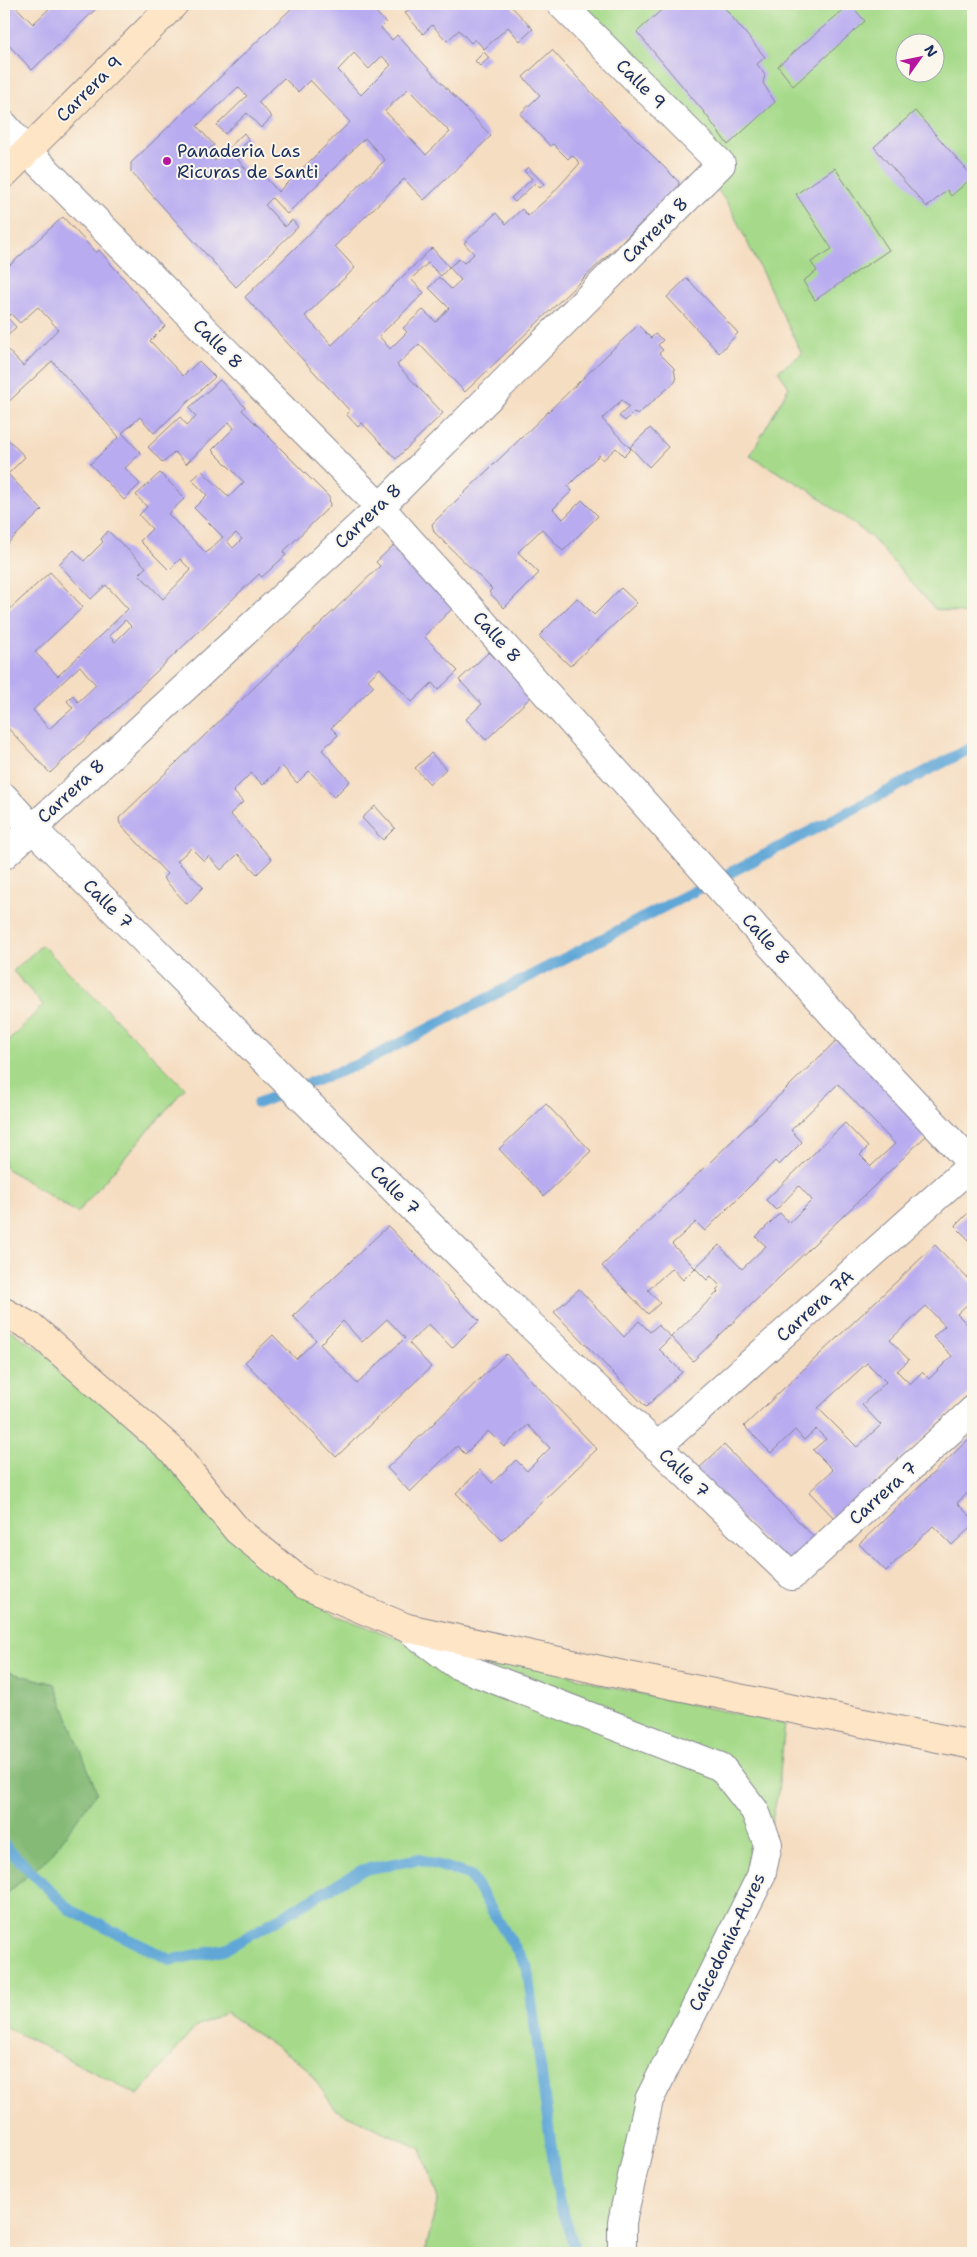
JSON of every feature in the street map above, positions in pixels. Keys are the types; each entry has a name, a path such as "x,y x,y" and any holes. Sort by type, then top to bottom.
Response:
{"main road":[{"name":"Carrera 9","path":"4,174 174,4"},
{"path":"4,1312 33,1328 170,1450 237,1530 305,1585 407,1628 623,1675 973,1745"}],"street":[{"name":"Calle 9","path":"561,4 720,164"},
{"name":"Calle 8","path":"4,125 27,151 380,507 852,1036 973,1165"},
{"name":"Carrera 8","path":"4,855 380,507 720,164"},
{"name":"Calle 7","path":"4,797 31,828 514,1308 792,1576"},
{"name":"Carrera 7A","path":"657,1447 973,1165"},
{"name":"Carrera 7","path":"792,1576 973,1410"},
{"name":"Caicedonia-Aures","path":"407,1628 457,1665 721,1767 755,1811 768,1844 761,1876 649,2100 622,2222 622,2253"}],"green space":[{"path":"581,4 973,4 973,615 935,609 871,537 809,490 750,456 789,387 778,371 802,354 730,207"},
{"path":"42,945 185,1088 77,1213 4,1167 4,1046 43,1005 13,971"},
{"path":"4,1326 90,1383 278,1577 335,1615 440,1654 514,1658 609,1687 785,1724 778,1792 763,1863 646,2115 624,2253 425,2253 438,2198 421,2149 336,2110 304,2065 225,2013 195,2028 138,2095 4,2026 4,1896 51,1855 55,1684 4,1671"},
{"path":"4,1671 55,1684 97,1792 51,1855 4,1896"}],"building":[{"path":"4,4 13,4 33,24 52,6 50,4 94,4 98,7 32,70 4,40"},
{"path":"296,4 383,4 375,11 386,23 381,28 392,40 397,35 491,136 424,200 404,179 335,246 355,268 305,316 332,345 432,248 449,267 459,259 464,263 474,254 464,243 496,213 506,224 522,209 528,216 551,195 580,163 572,155 568,159 553,144 550,146 520,114 540,95 523,77 552,50 618,121 679,182 678,188 465,392 419,344 397,365 443,413 396,459 362,423 358,427 346,414 350,411 245,297 385,160 365,138 287,214 272,198 265,205 285,227 292,220 298,227 236,287 131,172 131,163","holes":["354,53 369,69 382,56 391,65 361,95 338,70","284,78 298,92 310,80 350,122 278,192 262,173 255,180 234,155 249,140 244,133 215,161 206,152 214,145 197,126 238,87 247,96 217,125 225,134 247,113 261,128 272,117 258,102","408,89 450,132 426,155 385,111","428,263 441,276 449,267 461,280 451,289 439,277 429,288 449,308 436,322 423,310 403,328 407,332 390,349 379,336 424,293 411,279"]},
{"path":"415,4 509,4 533,29 520,41 508,27 484,49 475,39 471,43 459,30 447,41 432,25 423,34 405,13"},
{"path":"668,4 725,4 723,6 765,57 757,64 765,75 763,83 775,102 728,145 704,112 637,32"},
{"path":"850,4 865,21 793,86 778,66"},
{"path":"484,52 489,58 480,66 475,61"},
{"path":"915,111 973,177 951,196 947,190 927,207 874,147"},
{"path":"528,167 544,184 540,188 535,183 515,202 511,198 532,179 524,171"},
{"path":"835,168 889,250 815,300 803,281 817,271 811,262 832,249 796,194"},
{"path":"63,217 96,253 99,250 165,326 150,341 183,376 199,361 215,377 154,433 140,417 122,433 141,453 125,468 140,484 124,500 90,464 119,437 52,361 4,406 4,346 23,366 58,329 38,307 20,323 11,314 7,317 16,327 4,340 4,264 7,261 10,265"},
{"path":"687,278 738,333 719,353 667,297"},
{"path":"638,325 651,338 655,334 663,340 658,345 663,350 659,353 674,368 676,381 637,415 634,412 625,421 619,416 629,407 622,400 602,419 631,449 624,456 616,448 603,460 599,455 568,486 572,491 553,509 563,519 582,500 598,516 563,551 542,529 518,552 539,573 504,608 489,592 492,589 434,532 432,524"},
{"path":"220,380 245,407 242,410 329,497 330,506 283,552 286,555 262,577 259,574 50,773 4,724 4,605 9,610 50,572 83,607 35,652 58,676 128,609 106,585 91,599 59,564 74,550 84,561 103,542 101,539 108,531 146,567 139,574 163,599 191,570 180,559 169,570 140,541 152,529 139,515 147,507 136,495 160,473 185,498 168,514 206,553 223,537 194,508 207,495 192,480 202,471 229,497 244,482 212,450 234,428 229,422 186,464 175,452 163,463 148,447 180,417 187,425 196,417 189,408","holes":["236,533 242,539 233,548 227,541","125,620 131,626 115,642 109,636","80,666 96,685 78,702 73,695 67,701 73,708 49,729 33,710"]},
{"path":"650,428 668,447 649,467 630,447"},
{"path":"4,435 25,457 8,474 42,510 4,547"},
{"path":"394,545 454,607 424,636 458,671 438,690 432,683 412,702 380,668 368,680 374,686 331,728 338,735 322,750 350,781 334,797 309,771 297,783 282,766 263,785 251,773 233,791 243,802 230,814 272,859 257,874 238,854 221,870 209,856 204,861 191,848 177,861 203,887 187,904 163,878 167,874 120,824 119,818 380,566 376,562"},
{"path":"621,588 637,603 570,666 539,636 577,598 594,615"},
{"path":"489,652 532,696 486,740 466,719 482,704 459,680"},
{"path":"431,753 446,769 430,784 415,768"},
{"path":"375,806 395,828 383,840 362,818"},
{"path":"839,1038 930,1132 693,1361 671,1337 718,1292 716,1290 720,1286 711,1276 707,1280 695,1268 683,1280 672,1268 648,1290 660,1303 648,1314 602,1266","holes":["838,1084 895,1144 871,1166 860,1155 868,1147 845,1123 766,1200 776,1210 799,1186 812,1200 789,1223 780,1213 756,1237 766,1246 742,1269 719,1245 695,1268 672,1244 696,1222 705,1231 775,1161 779,1165 802,1142 791,1130"]},
{"path":"546,1104 591,1151 544,1196 499,1149"},
{"path":"973,1208 973,1244 955,1226"},
{"path":"388,1226 479,1321 452,1348 429,1324 409,1343 431,1367 336,1457 245,1362 273,1335 296,1359 316,1340 293,1316","holes":["387,1319 405,1338 357,1384 320,1344 343,1321 362,1342"]},
{"path":"935,1245 973,1284 973,1299 957,1314 973,1330 973,1390 836,1520 809,1492 833,1470 813,1450 826,1439 816,1429 804,1440 795,1430 771,1453 744,1426","holes":["926,1306 945,1326 933,1337 952,1356 929,1379 922,1372 910,1384 897,1371 909,1360 890,1340","867,1363 886,1382 862,1405 881,1425 857,1447 818,1408"]},
{"path":"579,1289 624,1337 639,1321 650,1332 658,1325 671,1337 659,1349 682,1372 646,1407 554,1312"},
{"path":"506,1354 597,1449 502,1540 456,1493 480,1470 492,1483 516,1460 527,1471 550,1448 528,1425 504,1447 488,1431 465,1454 457,1446 410,1492 387,1468"},
{"path":"973,1435 973,1488 957,1503 973,1519 973,1525 952,1545 933,1526 886,1571 859,1544"},
{"path":"724,1445 816,1539 788,1565 696,1471"}],"waterway":[{"path":"258,1103 364,1062 973,747"},
{"path":"4,1845 70,1910 171,1960 226,1949 362,1870 418,1859 470,1875 527,1967 558,2197 576,2253"}],"place":[{"name":"Panaderia Las Ricuras de Santi","path":"167,161"}]}
